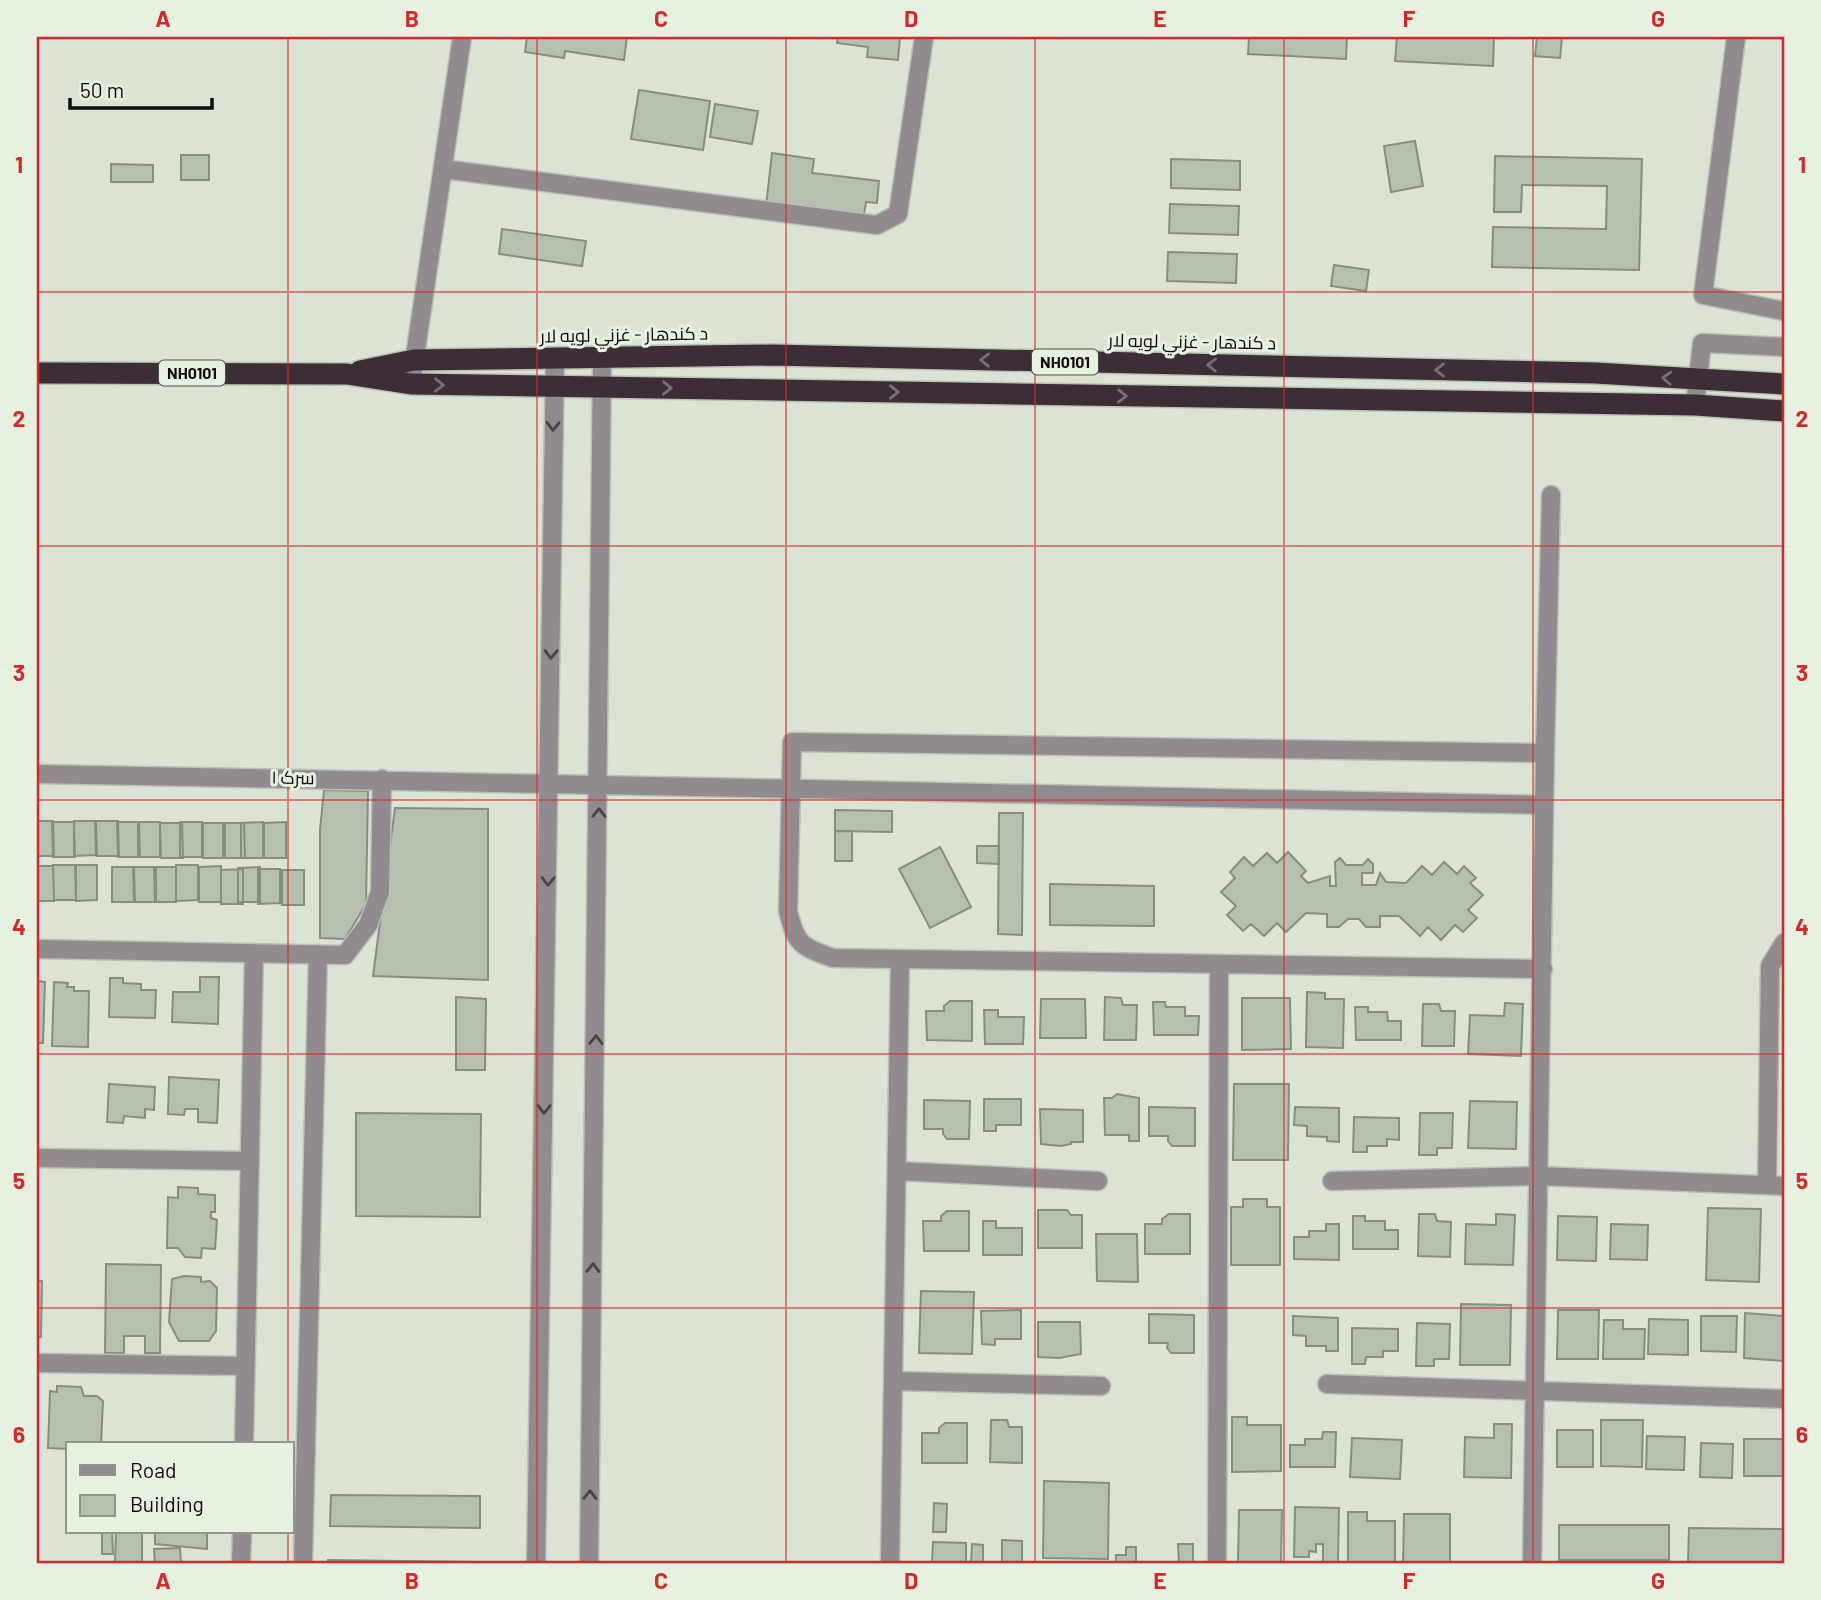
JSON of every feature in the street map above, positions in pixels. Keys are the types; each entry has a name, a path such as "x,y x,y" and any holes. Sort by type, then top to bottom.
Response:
{"highway":[{"name":"د کندهار - غزني لويه لار","path":"348,374 414,360 786,356 1595,373 1784,384"},
{"name":"د کندهار - غزني لويه لار","path":"37,373 348,374 411,384 1695,405 1784,411"}],"street":[{"path":"411,384 463,37"},
{"path":"443,169 877,225 898,214 924,37"},
{"path":"1737,37 1703,295 1784,311"},
{"path":"1695,405 1702,343 1784,347"},
{"path":"536,1563 555,358"},
{"path":"589,1563 602,358"},
{"path":"1532,1563 1551,495"},
{"path":"1543,969 833,958 813,951 794,938 788,911 792,743 1545,753"},
{"name":"سرک ۱","path":"37,774 1544,805"},
{"path":"37,949 345,955 368,925 380,892 382,779"},
{"path":"1332,1181 1539,1176 1775,1186 1770,966 1784,943"},
{"path":"244,1442 254,953"},
{"path":"303,1563 318,954"},
{"path":"890,1563 900,961"},
{"path":"1217,1563 1219,965"},
{"path":"37,1158 250,1161"},
{"path":"897,1171 1098,1181"},
{"path":"37,1363 246,1366"},
{"path":"893,1381 1101,1386"},
{"path":"1327,1384 1784,1399"},
{"path":"241,1563 242,1534"}],"building":[{"path":"527,37 627,37 624,60 565,51 564,58 525,52"},
{"path":"838,37 900,37 898,60 867,57 868,47 837,43"},
{"path":"1249,37 1347,37 1346,59 1248,54"},
{"path":"1397,37 1494,37 1493,66 1395,61"},
{"path":"1537,37 1562,37 1560,58 1535,56"},
{"path":"639,90 710,101 703,150 631,139"},
{"path":"715,104 758,111 752,144 710,137"},
{"path":"1415,141 1423,186 1391,192 1384,146"},
{"path":"772,153 814,159 812,173 879,181 877,203 866,202 863,220 766,207"},
{"path":"181,155 209,155 209,180 181,180"},
{"path":"1495,156 1642,159 1639,270 1492,267 1493,227 1606,229 1607,186 1522,185 1521,212 1494,212"},
{"path":"1171,159 1240,161 1240,190 1171,188"},
{"path":"111,164 153,165 153,182 111,182"},
{"path":"1170,204 1239,206 1238,235 1169,233"},
{"path":"502,229 586,241 582,266 499,254"},
{"path":"1168,252 1237,254 1236,283 1167,281"},
{"path":"1334,265 1369,270 1366,291 1331,286"},
{"path":"324,790 368,791 366,904 345,939 320,938 320,830"},
{"path":"395,808 488,809 488,980 373,976"},
{"path":"835,810 892,811 892,832 835,831"},
{"path":"999,813 1023,813 1022,935 998,934"},
{"path":"37,821 53,821 54,856 37,856"},
{"path":"74,821 95,821 96,855 74,856"},
{"path":"96,821 118,821 119,856 97,856"},
{"path":"52,822 74,822 75,857 53,857"},
{"path":"117,822 139,822 140,857 118,857"},
{"path":"138,822 160,822 160,857 138,857"},
{"path":"180,822 202,822 202,857 180,857"},
{"path":"263,822 263,858 241,858 241,823"},
{"path":"286,822 286,858 264,858 264,823"},
{"path":"160,823 182,823 183,858 161,858"},
{"path":"203,823 225,823 225,858 203,858"},
{"path":"223,823 244,823 245,858 223,858"},
{"path":"835,831 852,831 852,861 835,861"},
{"path":"977,846 999,846 999,864 977,863"},
{"path":"940,847 971,907 930,928 899,869"},
{"path":"1288,852 1306,871 1301,876 1308,883 1330,876 1330,886 1336,886 1335,862 1340,858 1346,865 1363,865 1368,859 1373,864 1373,873 1362,873 1362,885 1376,885 1380,873 1386,882 1406,883 1422,866 1432,875 1444,862 1457,874 1464,866 1476,878 1470,883 1483,895 1468,910 1477,918 1463,932 1455,925 1441,940 1428,927 1420,936 1399,916 1380,916 1380,927 1366,927 1359,919 1348,919 1339,927 1327,927 1327,914 1306,913 1286,932 1277,923 1264,936 1251,924 1243,931 1227,915 1236,906 1221,892 1235,878 1230,872 1244,857 1253,866 1267,853 1277,863"},
{"path":"53,865 75,865 76,900 54,900"},
{"path":"76,865 97,865 97,900 76,901"},
{"path":"176,865 198,865 198,900 176,901"},
{"path":"37,866 53,866 54,901 37,901"},
{"path":"221,866 221,902 199,902 199,867"},
{"path":"112,867 133,867 134,902 112,902"},
{"path":"134,867 156,867 156,902 135,902"},
{"path":"154,867 176,867 176,902 155,902"},
{"path":"260,867 260,902 238,902 238,868"},
{"path":"243,869 243,904 221,904 221,870"},
{"path":"258,869 280,869 280,903 258,904"},
{"path":"282,870 304,870 304,905 282,905"},
{"path":"1050,884 1154,886 1154,926 1050,925"},
{"path":"200,977 219,977 218,1024 172,1022 173,992 200,992"},
{"path":"110,978 123,978 123,983 141,984 141,990 156,990 155,1018 109,1017"},
{"path":"37,981 45,982 43,1043 37,1043"},
{"path":"54,982 68,983 67,987 74,987 74,991 89,991 88,1047 52,1046"},
{"path":"1307,992 1325,993 1325,999 1344,999 1343,1048 1306,1047"},
{"path":"456,997 486,999 485,1070 456,1070"},
{"path":"1105,997 1121,998 1123,1005 1137,1005 1136,1040 1104,1040"},
{"path":"1242,998 1290,998 1291,1049 1242,1050"},
{"path":"1041,999 1085,999 1086,1038 1040,1038"},
{"path":"950,1001 972,1001 972,1041 927,1040 926,1011 944,1011 944,1006"},
{"path":"1153,1002 1165,1002 1166,1007 1185,1007 1185,1016 1199,1016 1198,1035 1154,1035"},
{"path":"1505,1003 1523,1004 1521,1056 1468,1054 1470,1015 1504,1016"},
{"path":"1423,1004 1439,1004 1441,1011 1455,1011 1454,1046 1422,1046"},
{"path":"1355,1007 1368,1007 1368,1012 1387,1012 1388,1021 1401,1021 1401,1040 1356,1040"},
{"path":"984,1010 998,1010 998,1017 1024,1017 1023,1044 985,1044"},
{"path":"169,1077 219,1080 217,1123 198,1122 198,1109 185,1109 184,1115 168,1114"},
{"path":"109,1084 155,1087 154,1110 145,1109 145,1118 124,1116 123,1123 107,1122"},
{"path":"1234,1084 1289,1084 1288,1160 1233,1160"},
{"path":"1117,1094 1139,1098 1139,1141 1129,1141 1129,1135 1105,1135 1104,1098 1112,1098"},
{"path":"984,1099 1021,1099 1021,1125 996,1125 996,1131 984,1131"},
{"path":"924,1100 970,1101 969,1139 947,1139 943,1129 924,1129"},
{"path":"1470,1101 1517,1102 1516,1149 1468,1148"},
{"path":"1149,1107 1195,1108 1195,1146 1172,1146 1168,1136 1149,1136"},
{"path":"1295,1107 1339,1108 1339,1142 1327,1141 1327,1137 1307,1136 1307,1126 1294,1125"},
{"path":"1040,1109 1083,1110 1083,1142 1071,1142 1061,1146 1041,1144"},
{"path":"356,1113 481,1114 480,1217 356,1216"},
{"path":"1420,1113 1453,1113 1452,1148 1437,1148 1437,1155 1419,1155"},
{"path":"1354,1117 1399,1118 1399,1140 1387,1139 1387,1146 1367,1146 1367,1152 1353,1152"},
{"path":"178,1187 198,1188 198,1194 215,1195 215,1212 211,1212 211,1218 217,1220 215,1249 202,1248 201,1258 185,1257 178,1248 167,1248 168,1197 178,1198"},
{"path":"1243,1199 1267,1199 1267,1207 1280,1207 1280,1265 1231,1265 1231,1207 1243,1207"},
{"path":"1708,1208 1761,1209 1759,1282 1706,1280"},
{"path":"1038,1210 1067,1210 1071,1215 1082,1215 1082,1248 1038,1248"},
{"path":"947,1211 969,1211 969,1251 924,1251 923,1221 941,1221 941,1216"},
{"path":"1169,1214 1190,1214 1190,1254 1145,1254 1145,1224 1162,1224 1162,1219"},
{"path":"1419,1214 1435,1214 1437,1221 1451,1222 1450,1257 1418,1256"},
{"path":"1496,1214 1515,1215 1513,1265 1465,1264 1466,1224 1496,1225"},
{"path":"1353,1216 1365,1216 1365,1221 1385,1221 1385,1230 1398,1230 1398,1249 1353,1249"},
{"path":"1558,1216 1597,1217 1596,1261 1557,1260"},
{"path":"983,1221 996,1221 996,1228 1022,1228 1022,1255 983,1255"},
{"path":"1326,1224 1339,1224 1339,1260 1294,1259 1294,1237 1309,1237 1309,1231 1326,1231"},
{"path":"1611,1224 1648,1225 1647,1260 1610,1259"},
{"path":"1096,1234 1137,1234 1138,1282 1097,1281"},
{"path":"106,1264 161,1265 160,1353 145,1353 145,1336 124,1336 124,1353 105,1353"},
{"path":"184,1276 201,1277 201,1282 210,1281 217,1288 216,1331 209,1341 179,1341 169,1322 172,1279"},
{"path":"37,1281 42,1281 41,1337 37,1337"},
{"path":"921,1291 974,1292 972,1354 919,1353"},
{"path":"1461,1304 1511,1305 1510,1365 1460,1365"},
{"path":"1021,1310 1021,1339 995,1339 995,1345 982,1344 981,1311"},
{"path":"1558,1310 1599,1310 1598,1359 1557,1359"},
{"path":"1745,1313 1784,1316 1784,1361 1744,1358"},
{"path":"1149,1314 1194,1315 1194,1353 1171,1353 1167,1348 1168,1343 1149,1343"},
{"path":"1293,1316 1338,1318 1338,1351 1326,1351 1326,1346 1306,1346 1306,1336 1293,1335"},
{"path":"1701,1316 1737,1316 1736,1352 1701,1351"},
{"path":"1649,1319 1688,1320 1688,1355 1648,1354"},
{"path":"1604,1320 1623,1320 1623,1329 1645,1329 1644,1359 1603,1359"},
{"path":"1038,1322 1080,1322 1081,1354 1059,1358 1038,1357"},
{"path":"1417,1323 1450,1324 1449,1359 1434,1359 1434,1366 1416,1366"},
{"path":"1352,1328 1398,1329 1398,1351 1383,1351 1383,1357 1366,1357 1365,1364 1352,1364"},
{"path":"57,1386 81,1387 84,1396 97,1396 103,1401 101,1442 66,1442 66,1449 48,1448 50,1391 57,1392"},
{"path":"1232,1417 1247,1417 1247,1425 1281,1425 1281,1471 1232,1472"},
{"path":"991,1420 1007,1420 1009,1427 1022,1427 1022,1463 990,1462"},
{"path":"1601,1420 1643,1420 1642,1467 1601,1466"},
{"path":"945,1423 967,1423 967,1463 922,1463 922,1433 939,1433 939,1428"},
{"path":"1494,1424 1512,1424 1511,1478 1464,1477 1465,1437 1494,1438"},
{"path":"1557,1430 1593,1430 1593,1467 1557,1467"},
{"path":"1323,1432 1336,1432 1335,1467 1290,1467 1290,1445 1305,1445 1305,1439 1322,1439"},
{"path":"1647,1436 1685,1437 1684,1470 1646,1469"},
{"path":"1352,1438 1402,1440 1400,1479 1350,1477"},
{"path":"1744,1439 1784,1439 1784,1476 1744,1476"},
{"path":"1701,1443 1733,1444 1732,1478 1700,1477"},
{"path":"1044,1481 1109,1483 1108,1559 1043,1558"},
{"path":"331,1495 480,1496 480,1528 330,1526"},
{"path":"934,1503 947,1504 946,1532 933,1532"},
{"path":"1295,1507 1339,1508 1338,1563 1323,1563 1323,1544 1316,1544 1316,1552 1309,1551 1309,1557 1294,1557"},
{"path":"1239,1510 1282,1510 1281,1563 1238,1563"},
{"path":"1348,1512 1367,1512 1367,1521 1395,1521 1395,1563 1348,1563"},
{"path":"1404,1514 1450,1514 1450,1563 1403,1563"},
{"path":"1559,1525 1669,1525 1669,1560 1559,1560"},
{"path":"1689,1528 1784,1529 1784,1563 1688,1563"},
{"path":"102,1534 112,1534 113,1554 102,1554"},
{"path":"116,1534 142,1534 142,1562 115,1562"},
{"path":"155,1534 207,1534 207,1549 155,1544"},
{"path":"1002,1540 1022,1541 1022,1563 1002,1563"},
{"path":"933,1542 966,1543 966,1563 932,1563"},
{"path":"972,1544 983,1545 983,1563 971,1563"},
{"path":"1178,1544 1193,1544 1193,1563 1179,1563"},
{"path":"1126,1547 1136,1547 1136,1563 1116,1563 1116,1555 1126,1555"},
{"path":"180,1548 181,1562 155,1563 154,1549"},
{"path":"328,1560 478,1562 328,1563"}]}
